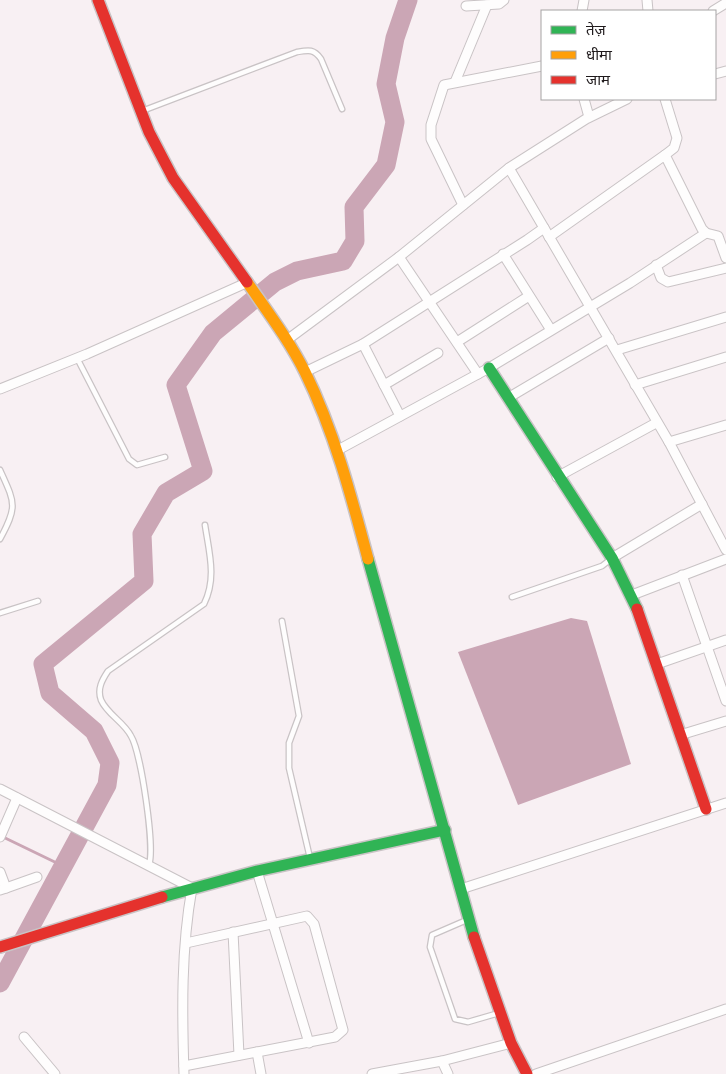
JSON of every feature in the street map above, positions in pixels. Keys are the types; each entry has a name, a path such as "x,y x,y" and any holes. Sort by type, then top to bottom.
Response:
{"main road":[{"path":"98,0 159,154 173,178 286,340 305,372 338,450 469,919 511,1044 527,1074"},
{"path":"489,368 557,477 612,558 632,595 706,809"},
{"path":"0,947 257,870 445,830"}],"street":[{"path":"466,6 499,4 504,0"},
{"path":"715,10 726,3"},
{"path":"455,82 487,4"},
{"path":"463,205 434,146 430,132 441,90 444,85 455,82 541,66"},
{"path":"584,100 589,117"},
{"path":"286,340 399,257 509,168 589,117 625,100"},
{"path":"549,237 674,148 678,138 666,100"},
{"path":"665,156 692,212 706,233 718,236 726,258"},
{"path":"509,168 589,306 617,350 656,423 669,442 726,550"},
{"path":"305,372 363,344 544,228"},
{"path":"338,450 489,368 706,233"},
{"path":"503,254 551,330"},
{"path":"399,257 430,300 478,374"},
{"path":"656,265 661,278 668,282 726,268"},
{"path":"0,389 250,287"},
{"path":"457,342 529,296"},
{"path":"617,350 726,317"},
{"path":"508,398 609,338"},
{"path":"363,344 400,416"},
{"path":"384,385 438,353"},
{"path":"635,385 726,357"},
{"path":"557,477 656,423"},
{"path":"669,442 726,425"},
{"path":"612,558 702,504"},
{"path":"632,595 726,559"},
{"path":"682,575 726,701"},
{"path":"657,664 726,640"},
{"path":"680,735 726,721"},
{"path":"0,789 192,888 187,914 182,1019 184,1070 239,1055 335,1037 340,1035 343,1030 314,924 307,916 186,943"},
{"path":"1,835 18,798"},
{"path":"461,889 726,802"},
{"path":"257,870 309,1042"},
{"path":"0,872 3,889 37,877"},
{"path":"233,932 239,1055"},
{"path":"536,1074 726,1010"},
{"path":"24,1037 56,1074"},
{"path":"372,1074 442,1061 511,1044"},
{"path":"257,1052 261,1074"},
{"path":"442,1061 448,1074"}],"lane":[{"path":"141,111 298,52 310,50 316,52 321,59 342,109"},
{"path":"77,358 129,459 136,465 165,457"},
{"path":"0,470 14,506 13,516 0,539"},
{"path":"149,865 152,847 136,747 124,726 101,700 100,691 102,680 108,671 204,604 211,590 212,570 205,525"},
{"path":"512,597 602,566 612,558"},
{"path":"0,613 38,601"},
{"path":"282,621 299,716 289,743 289,768 310,859"},
{"path":"469,919 432,935 430,948 455,1019 468,1022 500,1013"}],"shaded area":[{"path":"571,618 587,621 631,764 518,805 458,652"}],"waterway":[{"path":"0,983 107,785 110,763 94,731 50,693 43,664 144,581 142,534 166,493 203,471 176,385 213,333 275,282 297,271 343,261 355,241 354,207 386,165 395,122 386,84 395,38 408,0"},
{"path":"1,836 63,866"}],"traffic: fast":[{"path":"489,368 612,558 637,609"},
{"path":"368,559 474,937"},
{"path":"162,897 257,871 445,830"}],"traffic: slow":[{"path":"247,282 292,349 315,394 341,464 368,559"}],"traffic: jam":[{"path":"98,0 149,132 173,178 247,282"},
{"path":"637,609 706,809"},
{"path":"0,947 162,897"},
{"path":"474,937 511,1043 527,1074"}]}
